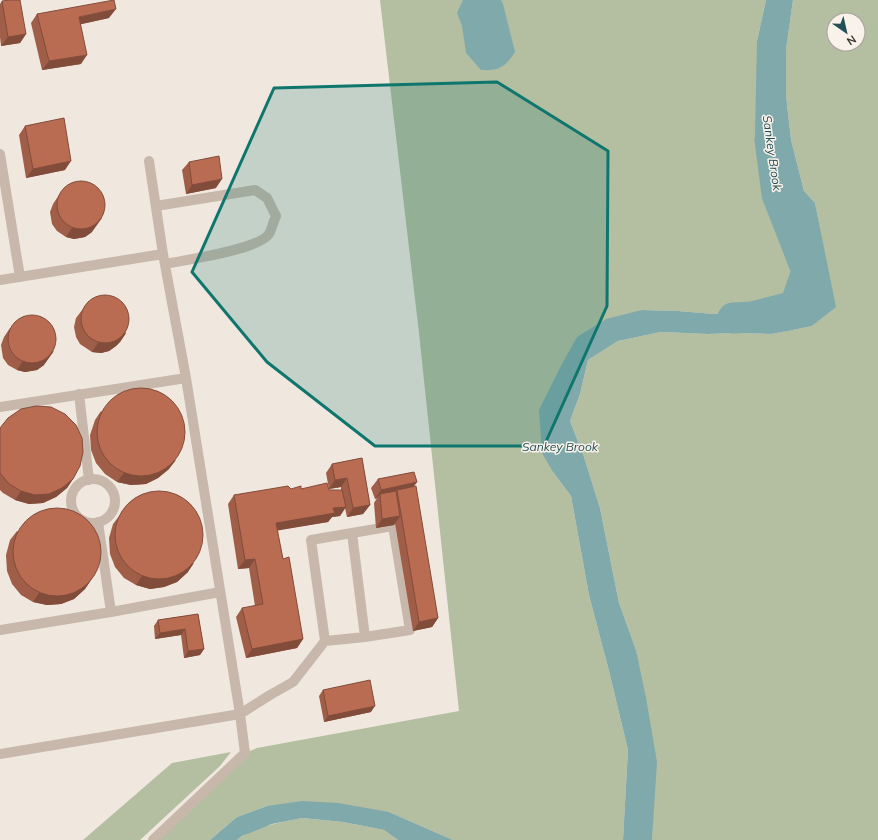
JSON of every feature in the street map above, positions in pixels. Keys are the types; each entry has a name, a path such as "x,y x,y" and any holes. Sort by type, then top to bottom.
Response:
{"lane":[{"path":"0,154 20,277"},
{"path":"149,160 164,259 186,378 245,753 153,840"},
{"path":"0,280 236,250 254,244 268,235 276,216 267,198 255,190 156,206"},
{"path":"0,407 186,378"},
{"path":"79,394 89,480"},
{"path":"89,480 103,482 113,493 114,508 105,520 98,522 84,522 78,518 71,506 71,499 76,486 82,482 89,480"},
{"path":"98,522 111,612"},
{"path":"0,754 240,714 293,682 325,641 311,540 393,526 410,630 366,637 325,641"},
{"path":"352,533 366,637"},
{"path":"0,630 220,592"}],"highlighted area":[{"path":"497,82 608,151 607,306 544,446 375,446 267,362 192,272 274,88"}],"green space":[{"path":"380,0 766,0 757,41 787,209 805,265 803,297 780,311 714,314 642,310 577,337 553,472 571,496 589,595 628,750 623,840 453,840 389,812 267,806 237,817 210,840 153,840 245,753 257,748 459,711 419,333"},
{"path":"793,0 878,0 878,840 652,840 653,810 636,650 619,603 600,508 584,457 570,421 580,394 588,360 618,341 661,332 771,334 812,326 835,307 815,203 804,191 791,140 786,95 786,48"},
{"path":"231,752 220,766 140,840 83,840 172,763"},
{"path":"302,818 343,822 384,830 398,840 237,840 259,828"}],"water":[{"path":"463,0 501,0 515,52 505,65 493,70 481,70 466,53 462,26 457,13"},
{"name":"Sankey Brook","path":"766,0 793,0 786,49 786,95 791,140 804,191 815,203 836,307 812,326 771,334 661,332 618,341 588,360 580,394 570,421 584,457 600,508 619,603 636,650 657,762 652,840 623,840 628,750 589,595 571,496 553,472 542,453 539,410 577,337 606,319 642,310 714,314 780,311 803,297 805,265 787,209 755,133 757,41"},
{"path":"302,801 338,803 389,812 453,840 398,840 384,830 343,822 302,818 272,824 242,836 237,840 210,840 237,817 267,806"}],"building":[{"path":"20,0 26,34 8,37 2,1"},
{"path":"114,0 116,9 79,17 87,55 49,61 37,14"},
{"path":"64,118 71,161 33,169 25,126"},
{"path":"219,156 222,179 192,185 189,162"},
{"path":"76,181 86,181 95,185 101,191 104,196 104,214 95,225 86,229 76,229 67,225 61,219 57,210 57,200 61,191 67,185"},
{"path":"100,295 110,295 119,299 125,305 128,310 128,328 119,339 110,343 100,343 91,339 85,333 81,324 81,314 85,305 91,299"},
{"path":"27,315 37,315 46,319 52,325 55,330 55,348 46,359 37,363 27,363 18,359 12,353 8,344 8,334 12,325 18,319"},
{"path":"132,388 150,388 166,395 178,407 185,423 185,441 178,457 166,469 150,476 132,476 116,469 104,457 97,441 97,423 104,407 116,395"},
{"path":"36,406 51,407 65,414 76,425 82,438 83,452 80,466 73,479 62,488 49,494 35,495 21,491 9,484 0,473 0,428 8,418 21,409"},
{"path":"362,458 370,505 353,508 347,478 335,480 332,464"},
{"path":"414,472 417,482 381,490 378,479"},
{"path":"327,483 329,490 342,490 346,507 333,508 335,513 276,523 283,559 289,557 303,639 252,649 242,608 263,604 255,559 245,560 234,495 288,486 291,489 301,486 301,489"},
{"path":"416,486 438,618 419,622 397,490"},
{"path":"159,491 176,494 184,498 196,510 200,518 203,535 200,552 196,560 184,572 176,576 159,579 142,576 134,572 122,560 118,552 115,535 118,518 122,510 134,498 142,494"},
{"path":"396,491 400,516 382,519 380,494"},
{"path":"57,508 74,511 82,515 94,527 98,535 101,552 98,569 94,577 82,589 74,593 57,596 40,593 32,589 20,577 16,569 13,552 16,535 20,527 32,515 40,511"},
{"path":"198,614 204,649 188,651 185,629 160,633 158,620"},
{"path":"370,680 375,706 328,716 323,690"}],"waterway":[{"name":"Sankey Brook","path":"733,318 752,317 795,306 807,271 777,194 770,140"}]}
